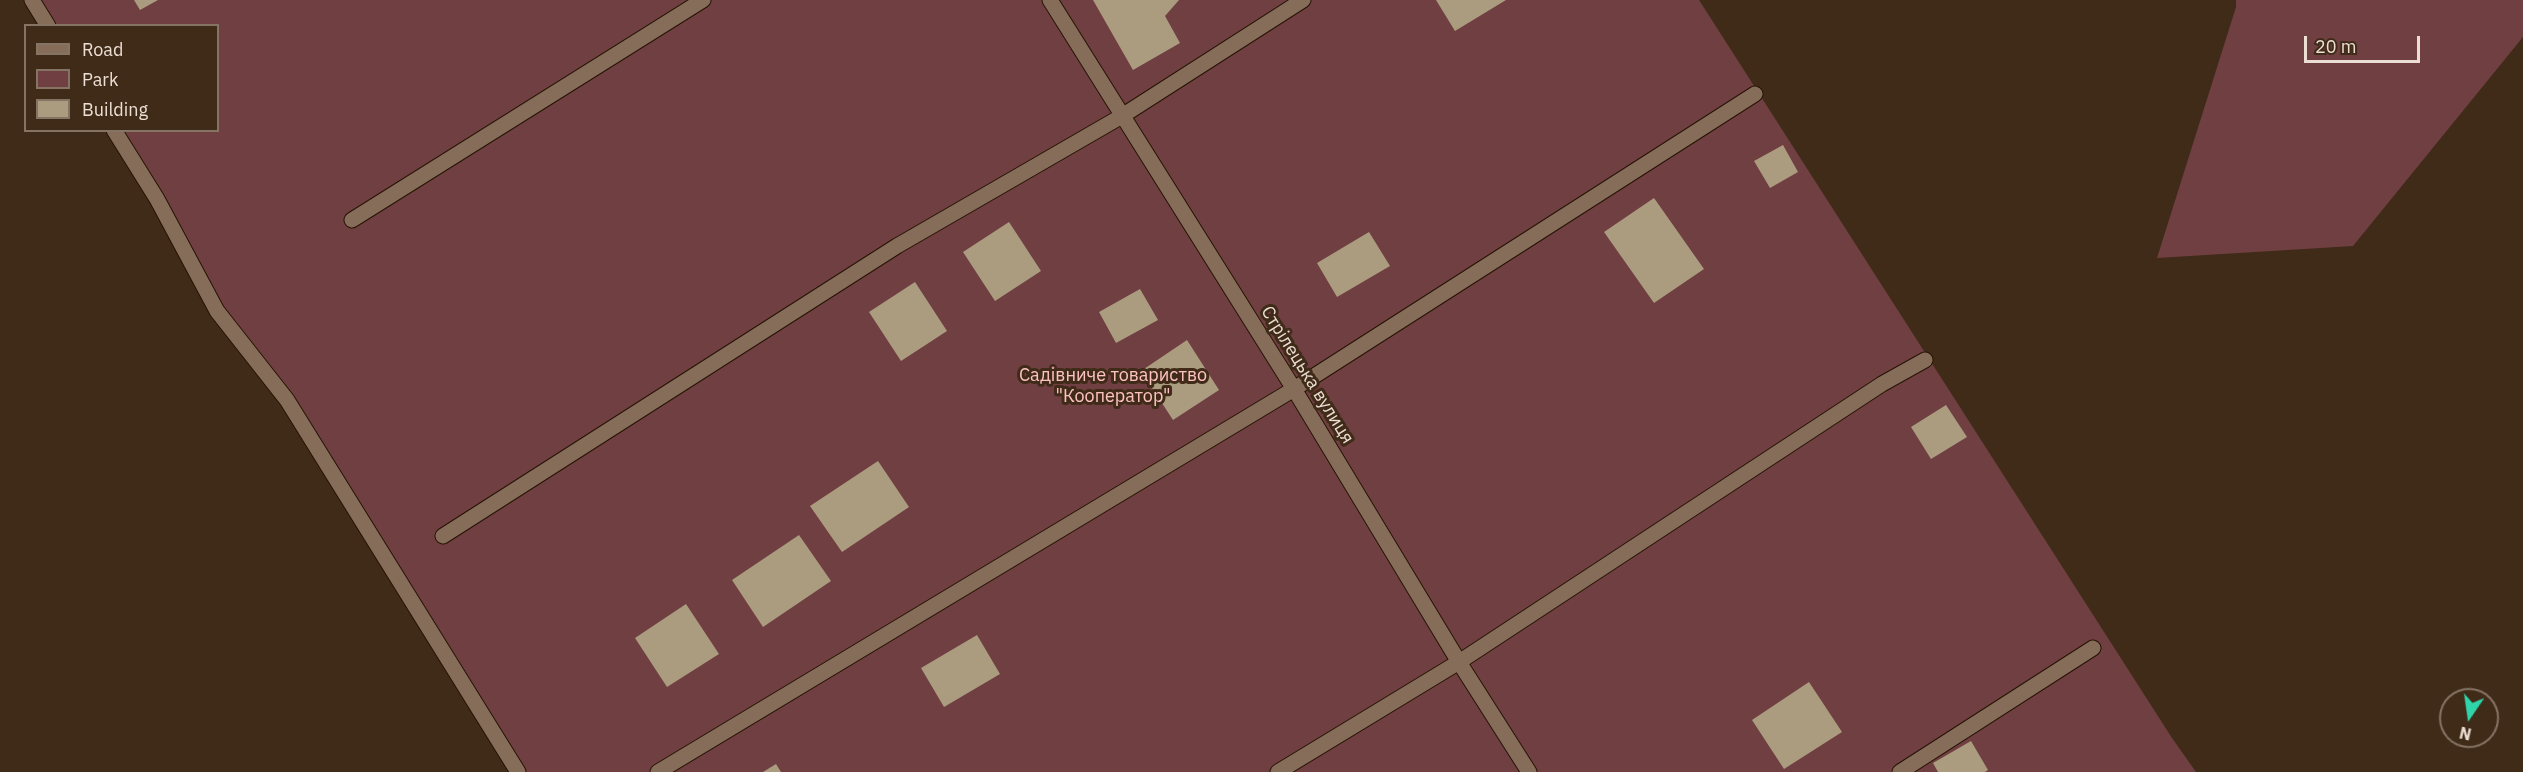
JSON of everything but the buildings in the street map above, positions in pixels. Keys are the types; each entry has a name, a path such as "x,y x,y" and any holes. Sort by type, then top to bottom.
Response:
{"street":[{"path":"32,0 47,24"},
{"path":"352,220 703,0"},
{"name":"Стрілецька вулиця","path":"1050,0 1294,389 1459,662 1529,772"},
{"path":"443,536 897,246 1122,116 1303,0"},
{"path":"658,772 1294,389 1755,94"},
{"path":"115,132 157,199 217,311 287,400 518,772"},
{"path":"1278,772 1459,662 1882,384 1925,360"},
{"path":"1900,772 2093,648"}],"green space":[{"name":"Садівниче товариство \"Кооператор\"","path":"30,0 1699,0 2196,772 514,772 113,132 219,132 219,24 45,24"},
{"path":"2236,0 2523,0 2523,37 2353,246 2157,258 2236,7"}]}
